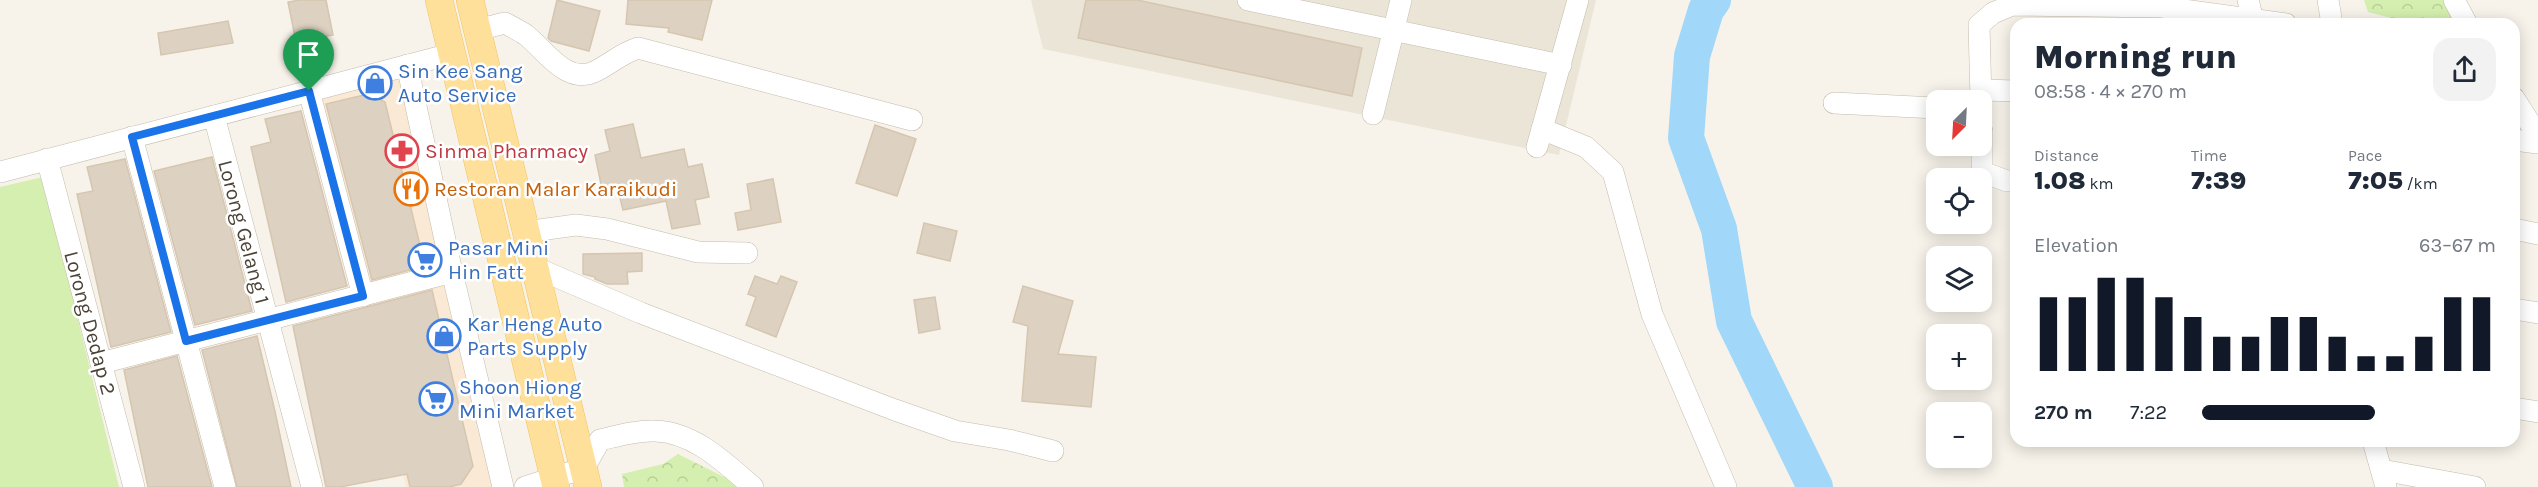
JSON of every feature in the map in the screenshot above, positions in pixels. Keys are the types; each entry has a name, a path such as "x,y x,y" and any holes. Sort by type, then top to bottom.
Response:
{"main road":[{"path":"439,0 555,482"},
{"path":"470,0 586,478"}],"street":[{"path":"1248,0 1560,65"},
{"path":"1373,114 1401,0"},
{"path":"1578,0 1540,138 1586,147 1613,172 1652,314 1726,487"},
{"path":"2328,0 2331,18"},
{"path":"2454,0 2464,18"},
{"path":"1982,90 1978,25 1993,13 2012,5 2161,4 2252,15"},
{"path":"477,30 506,23 525,34 566,71 582,76 596,71 621,53 638,48 912,120"},
{"path":"0,172 451,54"},
{"path":"407,65 452,273 503,487"},
{"path":"309,91 363,296"},
{"path":"1992,94 2010,92"},
{"path":"1834,103 1926,108"},
{"path":"2520,108 2538,136"},
{"name":"Lorong Gelang 1","path":"214,116 312,487"},
{"path":"132,137 225,487"},
{"path":"2520,141 2538,143"},
{"path":"1982,156 1982,172 2010,181"},
{"name":"Lorong Dedap 2","path":"47,159 134,487"},
{"path":"525,232 576,225 607,229 698,252 747,254"},
{"path":"2520,231 2538,234"},
{"path":"534,267 641,313 955,431 1009,440 1053,451"},
{"path":"101,363 452,273"},
{"path":"2520,310 2538,313"},
{"path":"2520,409 2538,412"},
{"path":"525,487 586,478 600,440 655,431 685,436 715,454 753,487"},
{"path":"2375,447 2384,479 2475,487"}],"shaded area":[{"path":"1031,0 1596,0 1559,155 1043,49"},
{"path":"401,75 493,487 406,487 316,97"}],"green space":[{"path":"2364,0 2447,0 2452,18 2392,18 2368,12"},
{"path":"43,177 119,487 0,487 0,187"},
{"path":"678,454 726,478 736,487 624,487 622,474 663,464"}],"building":[{"path":"326,0 333,35 296,42 288,2"},
{"path":"557,0 600,11 589,51 551,41 548,38"},
{"path":"628,0 712,0 702,40 668,32 669,28 626,24"},
{"path":"1086,0 1137,0 1362,48 1352,96 1078,38"},
{"path":"228,21 233,43 161,55 158,33"},
{"path":"368,94 385,102 425,266 372,280 326,104"},
{"path":"301,111 347,286 286,302 251,147 271,142 265,119"},
{"path":"633,124 641,158 684,149 688,167 702,164 709,197 695,200 700,224 672,229 666,201 623,210 617,186 602,189 595,155 610,151 605,130"},
{"path":"875,125 916,139 897,196 856,183"},
{"path":"212,157 252,311 195,325 154,171"},
{"path":"125,159 171,332 111,347 77,194 93,191 87,167"},
{"path":"773,179 781,222 738,230 735,213 751,210 747,184"},
{"path":"924,223 957,231 950,261 917,253"},
{"path":"642,253 642,271 627,272 628,284 607,284 595,277 583,274 583,254"},
{"path":"755,276 777,284 781,276 797,282 776,337 746,325 756,297 748,294"},
{"path":"1023,286 1073,301 1058,354 1096,357 1091,407 1022,401 1028,326 1013,322"},
{"path":"432,290 473,466 461,484 449,487 410,487 407,474 340,487 326,487 293,326"},
{"path":"935,297 940,329 919,333 914,300"},
{"path":"257,336 291,487 237,487 202,350"},
{"path":"177,356 212,487 148,487 124,370"}],"waterway":[{"path":"1713,0 1706,10 1692,56 1686,138 1719,229 1734,321 1815,487"}],"place":[{"name":"Sin Kee Sang Auto Service","path":"375,83"},
{"name":"Sinma Pharmacy","path":"402,151"},
{"name":"Restoran Malar Karaikudi","path":"411,189"},
{"name":"Pasar Mini Hin Fatt","path":"425,260"},
{"name":"Kar Heng Auto Parts Supply","path":"444,336"},
{"name":"Shoon Hiong Mini Market","path":"436,399"}],"route":[{"path":"309,91 363,296 186,341 132,137 309,91"}]}
